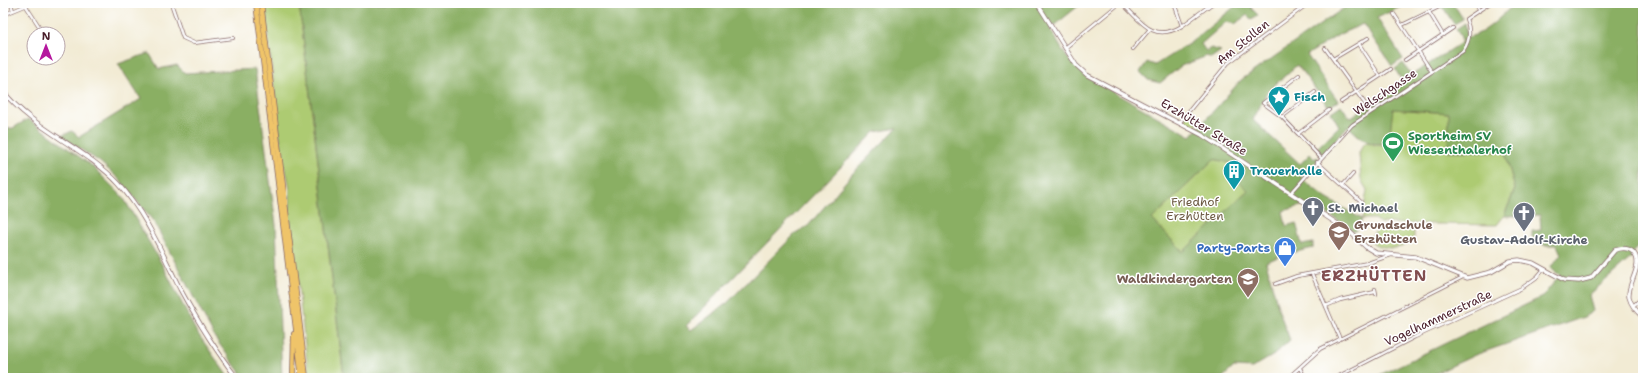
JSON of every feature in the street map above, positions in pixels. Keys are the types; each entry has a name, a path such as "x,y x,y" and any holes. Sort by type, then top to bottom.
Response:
{"highway":[{"path":"256,3 302,378"},
{"path":"261,3 306,378"},
{"path":"293,378 293,342 295,328"}],"street":[{"path":"11,3 13,12"},
{"path":"3,15 32,3"},
{"path":"171,3 183,38 194,43 234,38"},
{"name":"Erzhütter Straße","path":"1038,3 1065,48 1080,69 1087,75 1180,122 1350,232 1371,251 1382,254 1416,257 1464,277"},
{"path":"1065,48 1120,3 1149,30 1160,34 1167,33 1182,26 1213,3"},
{"path":"1174,3 1182,26"},
{"name":"Am Stollen","path":"1180,122 1228,63 1309,3"},
{"path":"1474,3 1479,11"},
{"name":"Welschgasse","path":"1291,193 1317,162 1352,125 1464,51 1468,44 1469,35 1469,26 1466,19 1490,3"},
{"path":"26,6 39,26"},
{"path":"1402,25 1439,7"},
{"path":"1429,12 1443,35"},
{"path":"1394,14 1432,72"},
{"path":"1405,60 1453,28"},
{"path":"1133,49 1149,30"},
{"path":"1333,59 1368,38"},
{"path":"1359,44 1380,76"},
{"path":"1324,48 1371,112"},
{"path":"1341,102 1391,69"},
{"path":"1300,75 1263,103 1282,117 1299,133 1321,158"},
{"path":"3,91 9,98 108,174 130,198 162,251 205,334 237,377"},
{"path":"1282,117 1314,92"},
{"path":"3,102 9,98"},
{"path":"1299,133 1329,110"},
{"path":"1317,162 1361,202"},
{"path":"1343,185 1352,174"},
{"path":"1288,378 1320,349 1464,277 1467,278 1491,272 1513,260 1524,260 1564,280 1585,280 1595,274 1611,253 1620,248 1630,250 1636,256 1637,262 1629,288 1629,296 1633,306 1643,317"},
{"path":"1275,284 1297,276 1368,263 1391,255"},
{"path":"1637,262 1643,262"},
{"name":"Vogelhammerstraße","path":"1335,378 1415,337 1522,288 1537,277 1544,269"},
{"path":"1312,274 1340,339"},
{"path":"1326,306 1340,300 1375,292"},
{"path":"1633,306 1643,297"},
{"path":"1300,368 1306,378"}],"green space":[{"path":"264,3 299,3 344,378 309,378 289,211 289,187 283,164"},
{"path":"299,3 1082,3 1050,29 1066,56 1084,75 1191,136 1241,80 1351,3 1409,3 1377,18 1403,59 1392,66 1363,24 1340,34 1307,55 1338,101 1329,107 1297,65 1267,92 1253,120 1300,164 1310,154 1314,159 1317,157 1319,159 1301,178 1326,198 1362,219 1354,232 1312,203 1283,211 1286,226 1296,223 1302,245 1313,243 1313,248 1283,255 1266,262 1279,311 1290,340 1274,355 1252,368 1234,367 1222,378 344,378","holes":["897,128 853,173 808,226 797,232 727,303 691,330 686,326 875,132","1214,159 1238,165 1233,176 1248,190 1183,252 1152,219"]},
{"path":"1239,3 1251,3 1251,8 1258,15 1252,20 1247,15 1235,24 1226,22 1201,44 1206,51 1211,48 1221,51 1211,58 1207,56 1181,66 1160,83 1148,80 1140,72 1147,62 1155,65 1190,43"},
{"path":"1440,3 1453,3 1463,19 1454,24"},
{"path":"1515,3 1643,3 1643,241 1634,251 1632,257 1589,295 1593,311 1584,317 1475,355 1426,378 1373,378 1542,297 1560,275 1550,268 1561,254 1557,245 1544,245 1532,237 1532,231 1541,230 1540,215 1504,216 1515,189 1505,152 1448,151 1449,113 1393,109 1389,141 1377,144 1372,143 1362,138 1348,126 1321,156 1319,154 1321,152 1317,148 1339,126 1331,112 1341,105 1350,118 1402,81 1395,69 1403,63 1412,75 1461,43 1461,37 1456,29 1465,23 1467,37 1480,33 1493,24"},
{"path":"149,53 159,69 177,65 185,73 255,69 276,225 282,378 244,378 215,338 154,222 119,179 100,162 61,136 72,131 79,137 141,99 118,64"},
{"path":"1393,109 1449,113 1474,150 1505,152 1515,189 1504,216 1497,225 1380,223 1374,219 1362,219 1367,190 1361,180 1359,153 1363,144 1368,142 1375,145 1382,145"},
{"path":"1190,114 1195,117 1198,128 1185,121 1185,117"},
{"path":"28,119 92,166 123,197 164,268 196,331 229,378 3,378 3,129 13,128"},
{"name":"Friedhof Erzhütten","path":"1214,159 1238,165 1248,190 1183,252 1152,219"},
{"path":"1378,229 1414,229 1414,238 1409,243 1398,248 1378,246 1367,240"}],"place":[{"name":"Fisch","path":"1279,116"},
{"name":"Sportheim SV Wiesenthalerhof","path":"1393,162"},
{"name":"Trauerhalle","path":"1234,190"},
{"name":"St. Michael","path":"1313,228"},
{"name":"Gustav-Adolf-Kirche","path":"1524,232"},
{"name":"Grundschule Erzhütten","path":"1339,252"},
{"name":"Party-Parts","path":"1285,268"},
{"name":"Waldkindergarten","path":"1248,298"}],"district":[{"name":"ERZHÜTTEN","path":"1374,275"}]}
